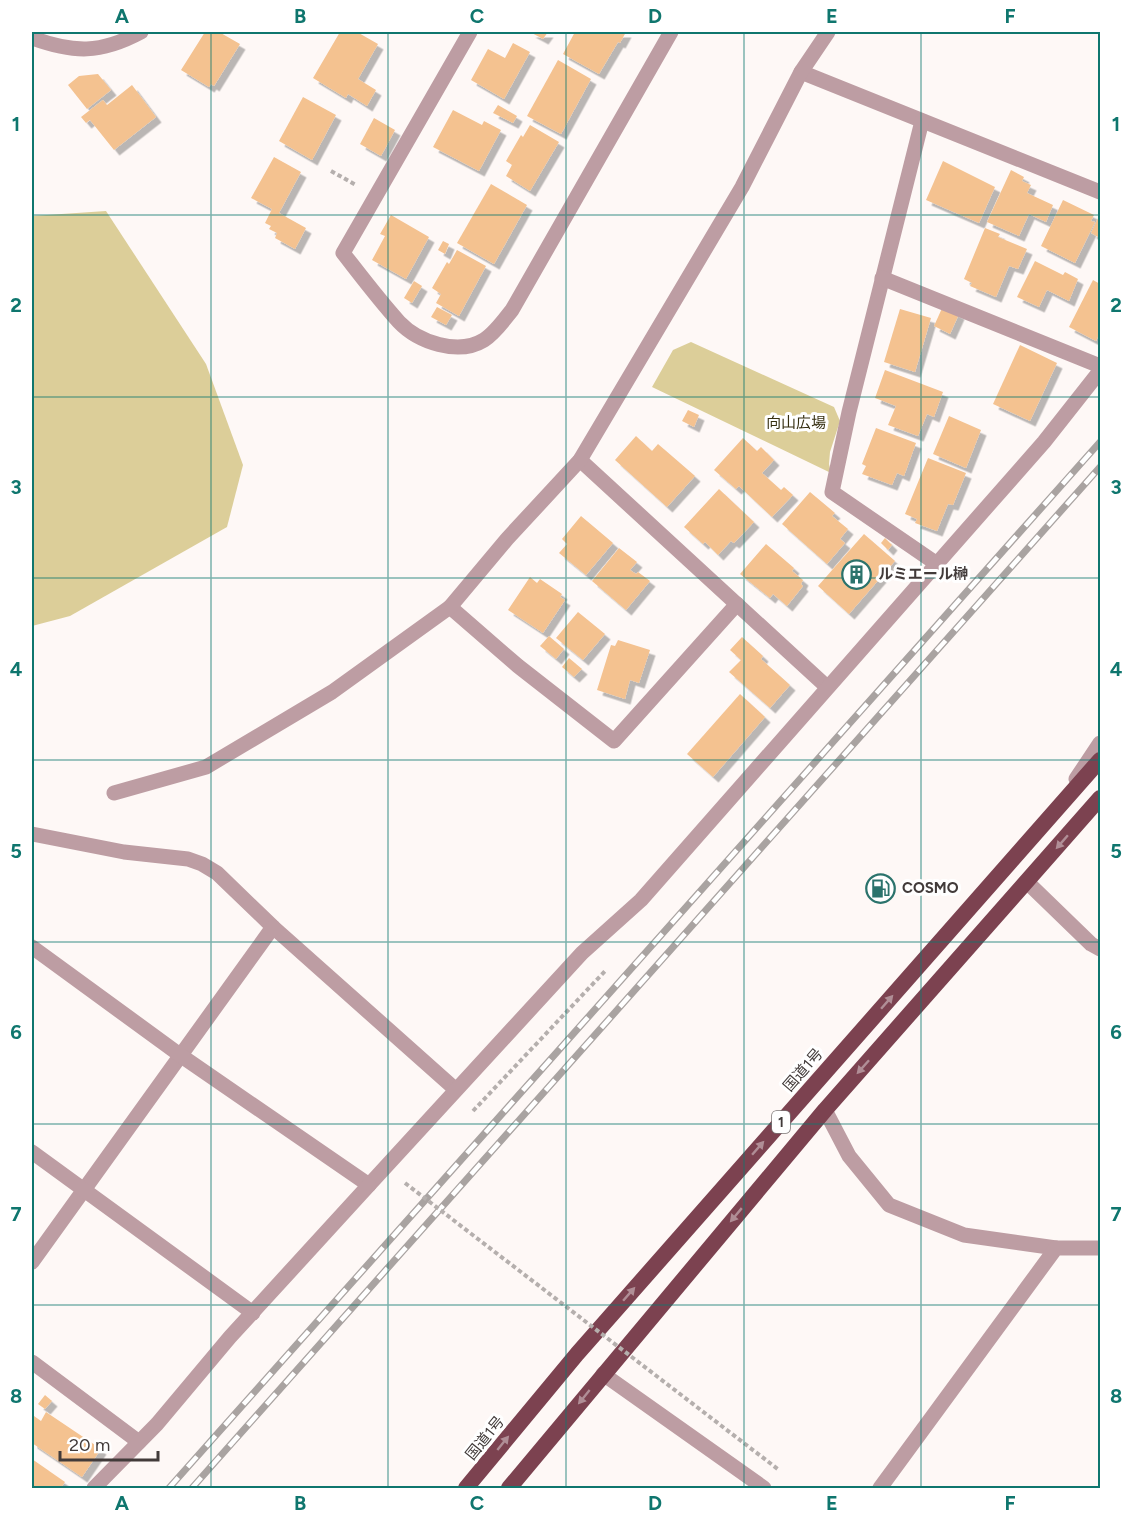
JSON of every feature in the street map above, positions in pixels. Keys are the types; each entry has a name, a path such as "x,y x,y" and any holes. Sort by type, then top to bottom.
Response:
{"highway":[{"name":"国道1号","path":"466,1488 585,1344 1101,760"},
{"name":"1","path":"509,1488 825,1110 1101,798"}],"street":[{"path":"32,38 71,49 87,50 117,44 141,32"},
{"path":"470,32 343,253 399,323 418,336 436,344 453,346 475,344 485,339 512,310 671,32"},
{"path":"114,793 206,768 332,692 450,607 507,539 580,460 742,187 801,72 828,32"},
{"path":"801,72 922,121 1098,186"},
{"path":"922,121 849,412 832,492 937,564"},
{"path":"882,278 1101,366"},
{"path":"94,1488 157,1424 230,1337 582,952 640,900 1044,442 1101,371"},
{"path":"580,460 827,687"},
{"path":"450,607 518,666 614,741 737,604"},
{"path":"1045,823 1101,743"},
{"path":"32,834 124,852 188,859 217,873 273,927 456,1089"},
{"path":"1027,882 1091,944 1101,950"},
{"path":"32,1262 273,927"},
{"path":"32,947 180,1055 369,1185"},
{"path":"825,1110 849,1156 889,1205 964,1235 1056,1248 1101,1248"},
{"path":"32,1152 253,1313"},
{"path":"880,1488 1056,1248"},
{"path":"32,1362 139,1442"},
{"path":"603,1374 764,1488"}],"path":[{"path":"469,1115 606,970"},
{"path":"413,1175 405,1184 779,1470"}],"green space":[{"path":"106,211 206,364 243,465 227,527 70,616 32,626 32,216"},
{"name":"向山広場","path":"691,342 834,407 840,421 830,452 831,473 652,387 673,350"}],"building":[{"path":"205,32 219,32 240,44 214,86 211,84 209,87 181,70"},
{"path":"340,32 357,32 378,44 358,79 376,90 367,106 348,94 346,98 313,78"},
{"path":"530,32 548,32 543,39"},
{"path":"575,32 626,32 599,74 563,54"},
{"path":"513,43 530,52 504,99 471,80 488,49 505,58"},
{"path":"558,60 591,79 561,134 527,116"},
{"path":"98,74 111,90 87,109 68,85 79,76"},
{"path":"132,85 156,117 114,150 90,120 86,123 81,117 103,100 107,105"},
{"path":"303,97 336,115 312,160 279,141"},
{"path":"498,105 517,116 513,123 493,113"},
{"path":"453,110 482,125 484,121 501,130 479,171 433,147"},
{"path":"374,118 395,130 381,156 360,144"},
{"path":"530,125 559,142 530,191 506,176 512,165 506,161 521,135 523,137"},
{"path":"274,157 301,172 279,213 306,228 295,249 275,238 277,233 269,229 271,226 265,223 272,209 251,198"},
{"path":"943,161 995,187 979,223 926,200"},
{"path":"1011,170 1024,177 1022,181 1031,185 1027,193 1053,205 1046,222 1029,214 1019,236 987,222"},
{"path":"491,184 527,205 494,264 457,243"},
{"path":"1063,200 1094,215 1091,221 1095,222 1075,263 1041,246"},
{"path":"1100,214 1100,238 1091,233"},
{"path":"391,215 429,237 406,279 372,260 385,236 380,234"},
{"path":"985,228 1000,234 998,237 1027,249 1018,269 1009,266 996,297 970,286 972,283 964,279"},
{"path":"443,241 449,244 445,254 438,250"},
{"path":"457,250 486,266 459,316 436,303 441,294 432,288"},
{"path":"1035,261 1063,275 1065,272 1078,279 1069,301 1047,290 1039,307 1017,297"},
{"path":"1093,280 1100,284 1100,332 1096,341 1069,327"},
{"path":"414,281 422,286 412,303 404,298"},
{"path":"943,306 959,314 950,334 934,326"},
{"path":"437,307 452,315 446,325 431,317"},
{"path":"900,309 931,318 915,372 884,362"},
{"path":"1020,345 1057,363 1030,421 993,404"},
{"path":"885,370 943,392 934,417 927,414 918,436 888,425 896,406 875,398"},
{"path":"688,410 699,415 694,427 682,421"},
{"path":"949,416 981,430 966,468 933,454"},
{"path":"876,428 916,443 904,476 897,473 892,485 862,474 866,466 862,464"},
{"path":"636,436 652,451 658,444 695,476 667,507 615,460"},
{"path":"743,438 757,451 761,447 774,460 762,473 781,490 784,487 793,495 772,517 739,486 736,489 714,470"},
{"path":"928,458 966,473 953,505 948,504 937,531 915,523 917,519 905,514"},
{"path":"719,489 754,522 734,543 731,541 718,555 684,527"},
{"path":"810,492 835,513 832,516 848,529 840,539 845,543 827,564 782,524"},
{"path":"581,516 613,543 586,575 559,553 567,544 562,539"},
{"name":"ルミエール榊","path":"864,534 895,561 849,614 818,586"},
{"path":"885,538 892,545 888,550 881,543"},
{"path":"766,544 794,568 792,571 803,580 801,584 803,586 787,606 773,594 770,598 740,574"},
{"path":"619,548 637,562 630,570 636,574 638,572 650,581 626,610 592,581"},
{"path":"530,577 537,583 540,579 562,594 560,597 565,600 543,633 508,610"},
{"path":"578,612 605,634 583,660 556,638"},
{"path":"549,636 564,649 556,659 540,646"},
{"path":"742,637 763,656 761,659 790,685 770,708 729,672 741,660 730,650"},
{"path":"618,640 650,650 639,683 630,680 625,699 597,690 611,645 615,646"},
{"path":"569,658 582,669 574,677 562,667"},
{"path":"740,694 765,717 713,777 687,754"},
{"path":"45,1395 52,1401 45,1409 38,1404"},
{"path":"46,1412 101,1449 82,1477 32,1443 32,1420 34,1416 41,1421"},
{"path":"32,1459 65,1482 61,1488 32,1488"}],"railway":[{"path":"169,1488 1100,442"},
{"path":"192,1488 1100,467"}],"place":[{"name":"ルミエール榊","path":"857,574"},
{"name":"COSMO","path":"881,888"}]}
